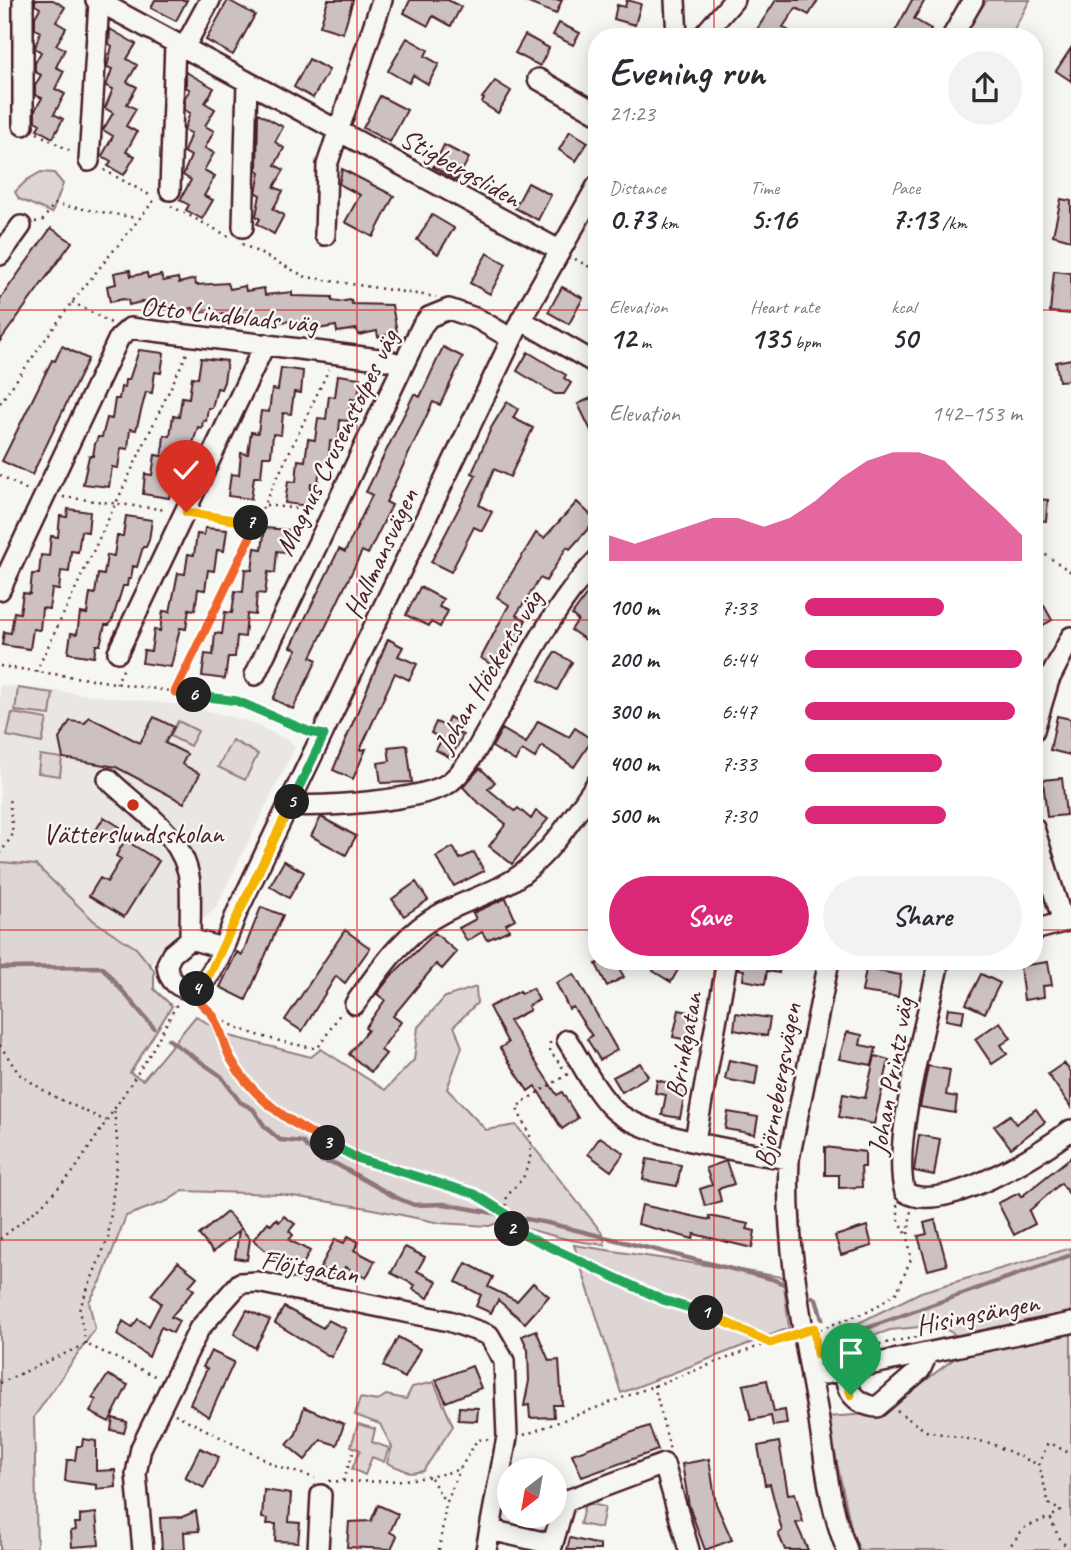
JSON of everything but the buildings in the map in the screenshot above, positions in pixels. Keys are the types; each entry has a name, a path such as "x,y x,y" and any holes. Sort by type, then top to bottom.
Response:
{"street":[{"path":"23,0 23,125"},
{"path":"170,190 180,45 210,0"},
{"path":"325,235 327,165 382,0"},
{"path":"675,0 677,28"},
{"path":"710,28 734,0"},
{"path":"957,28 973,0"},
{"name":"Stigbergsliden","path":"89,162 97,1 559,250"},
{"path":"538,79 588,108"},
{"path":"243,227 247,82"},
{"name":"Hallmansvägen","path":"195,990 204,984 222,948 521,320 588,201"},
{"path":"0,255 21,226"},
{"path":"446,310 462,312 512,339"},
{"name":"Magnus Crusenstolpes väg","path":"255,675 422,326 429,317 446,310"},
{"path":"521,320 588,359"},
{"name":"Otto Lindblads väg","path":"0,590 119,338 126,330 136,327 336,353 403,365"},
{"path":"118,652 265,344"},
{"name":"Johan Höckerts väg","path":"290,805 309,806 412,796 430,792 447,783 471,758 566,597 588,571"},
{"path":"1043,700 1049,680 1071,637"},
{"path":"108,779 160,825 175,841 185,860 190,882 190,939"},
{"path":"355,1004 386,961 412,933 442,913 519,876 544,856 588,795"},
{"path":"1043,853 1067,921 1043,928"},
{"path":"190,939 222,948"},
{"path":"190,939 172,954 168,973 179,987 195,990"},
{"name":"Brinkgatan","path":"695,1140 725,970"},
{"name":"Björnebergsvägen","path":"827,970 789,1159 789,1226 832,1503 847,1550"},
{"name":"Johan Printz väg","path":"913,1197 905,1192 902,1181 904,1131 937,970"},
{"path":"559,1040 612,1108 627,1120 645,1129 789,1159"},
{"path":"913,1197 923,1199 997,1178 1027,1162 1071,1130"},
{"name":"Flöjtgatan","path":"143,1550 136,1474 141,1448 170,1384 208,1318 240,1283 257,1282 449,1321 489,1335 504,1362 507,1430 486,1550"},
{"name":"Hisingsängen","path":"811,1377 846,1367 928,1353 1071,1322"},
{"path":"846,1367 847,1386 857,1400 871,1406 886,1402 920,1370 928,1353"},
{"path":"490,1530 552,1547 565,1500 664,1464 689,1550"},
{"path":"318,1550 321,1495"}],"path":[{"path":"0,403 72,302 154,197 306,277 439,297 446,310"},
{"path":"21,226 43,220 54,204 137,218"},
{"path":"559,250 588,266"},
{"path":"72,302 126,330"},
{"path":"36,672 195,335"},
{"path":"175,692 336,353"},
{"path":"0,475 33,494 257,523"},
{"path":"265,505 333,513"},
{"path":"1043,553 1071,572"},
{"path":"0,666 237,701 310,732 324,735"},
{"path":"0,854 13,834 9,797"},
{"path":"195,990 200,1003 214,1016 275,1039 314,1048 342,1011 355,1004"},
{"path":"214,1016 231,1059 258,1095 288,1122 359,1159 475,1194 505,1213"},
{"path":"559,1040 548,1044 560,1065 574,1070 521,1103 517,1110 531,1138 530,1161 523,1178 507,1196 506,1222 513,1229 663,1300 702,1311 770,1343"},
{"path":"0,1045 19,1074 51,1095 107,1122"},
{"path":"86,1344 79,1310 108,1238 118,1151 114,1110"},
{"path":"439,1550 446,1504 460,1469 477,1440 507,1430 523,1436 804,1330 821,1329 870,1311 897,1292 911,1259 908,1236 913,1197"},
{"path":"0,1383 86,1344 170,1384"},
{"path":"654,1385 671,1451"},
{"path":"886,1402 926,1431 990,1443 1039,1465"},
{"path":"159,1406 279,1467 323,1481 431,1478 460,1469"},
{"path":"1007,1550 1024,1528 1061,1511 1049,1504 1039,1465 1047,1445 1052,1444 1071,1454"},
{"path":"343,1481 353,1453"},
{"path":"431,1478 446,1504"},
{"path":"1049,1517 1058,1536 1069,1550"}],"shaded area":[{"path":"987,0 1030,0 1015,28 967,28"},
{"path":"41,172 54,173 63,184 52,213 19,199 15,192 27,180"},
{"name":"Vätterslundsskolan","path":"0,685 190,706 246,721 290,741 295,747 216,907 202,921 166,943 150,965 136,948 94,921 36,865 0,862"},
{"path":"18,688 53,693 50,715 15,711"},
{"path":"12,713 47,719 42,743 7,736"},
{"path":"178,721 198,731 190,746 170,736"},
{"path":"232,740 258,754 245,780 218,767"},
{"path":"40,755 62,758 60,776 38,773"},
{"path":"0,862 36,865 94,921 136,948 154,970 154,989 172,1006 130,1073 143,1080 196,1016 226,1035 311,1057 321,1049 385,1090 414,1060 418,1027 445,997 476,987 477,1003 454,1026 462,1047 447,1089 486,1130 516,1125 603,1234 605,1245 570,1240 500,1222 489,1226 440,1223 280,1194 183,1191 167,1201 126,1216 101,1281 89,1302 95,1329 34,1417 37,1550 0,1550"},
{"path":"574,1245 783,1277 789,1328 621,1393"},
{"path":"1071,1248 1071,1314 957,1336 939,1325 890,1330 828,1352 820,1342 921,1292"},
{"path":"1071,1333 1071,1550 856,1550 827,1417 883,1413 955,1358"},
{"path":"434,1382 453,1426 423,1471 411,1473 387,1463 392,1447 380,1424 355,1415 360,1398 377,1401 386,1395 406,1399 412,1387"},
{"path":"358,1424 375,1429 372,1442 389,1448 384,1462 372,1457 365,1475 352,1469 360,1450 351,1446"},
{"path":"585,1503 605,1507 601,1528 580,1524"}],"waterway":[{"path":"0,968 102,967 154,1028"},
{"path":"168,1039 221,1076 240,1102 253,1109 265,1127 280,1140 302,1142 321,1161 336,1164 414,1205 444,1204 548,1223 772,1279 786,1285"},
{"path":"827,1337 828,1342 1071,1255"},
{"path":"812,1297 816,1299 822,1319"}],"place":[{"name":"Vätterslundsskolan","path":"133,805"}],"route":[{"path":"186,512 257,523 175,692 237,701 310,732 324,735 211,971 204,984 195,990 200,1003 214,1016 231,1059 258,1095 288,1122 359,1159 411,1172 448,1187 475,1194 505,1213 506,1222 513,1229 620,1277 663,1300 702,1311 770,1343 814,1328 817,1354 828,1361 830,1371 846,1367 845,1375 851,1395"}]}
